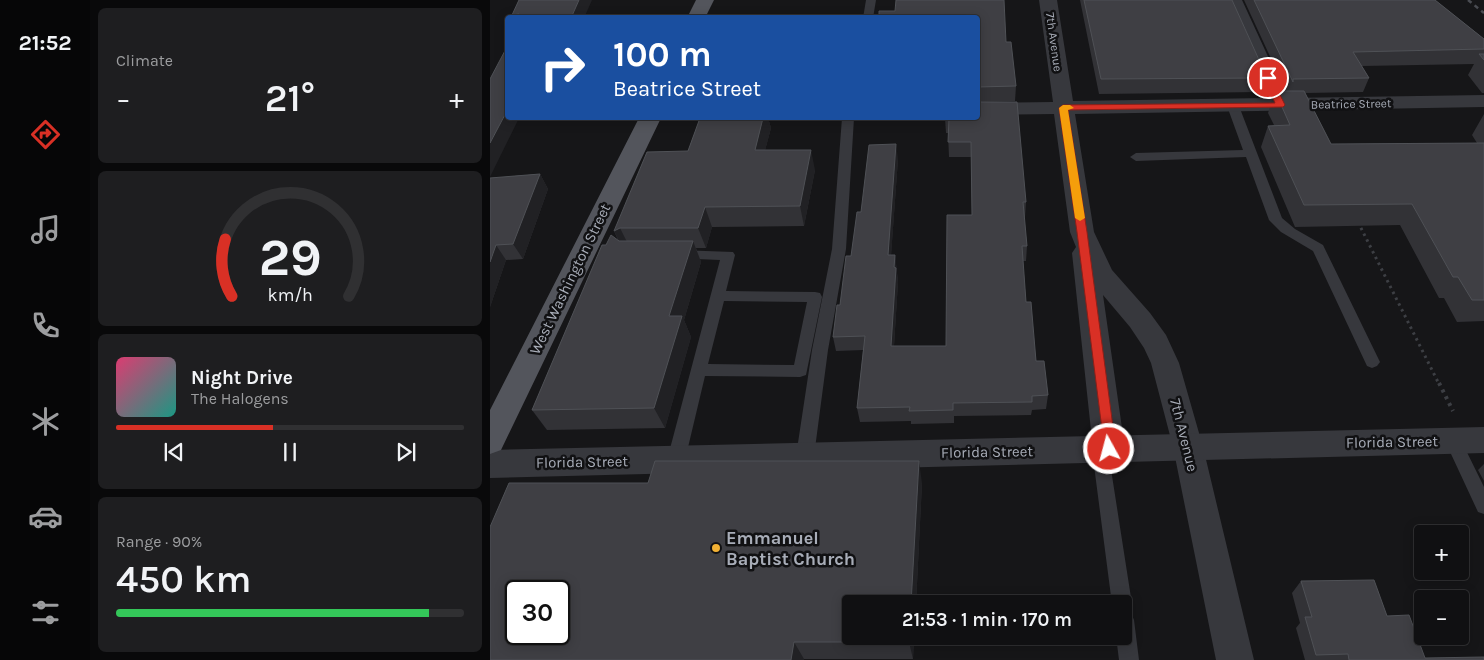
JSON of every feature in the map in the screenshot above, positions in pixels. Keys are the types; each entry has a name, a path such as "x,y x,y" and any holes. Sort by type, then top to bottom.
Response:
{"main road":[{"path":"697,15 704,0"},
{"name":"West Washington Street","path":"490,441 649,120"}],"street":[{"name":"7th Avenue","path":"1048,0 1082,232 1105,449"},
{"path":"1233,0 1280,105"},
{"name":"Beatrice Street","path":"980,109 1484,101"},
{"name":"7th Avenue","path":"1082,232 1101,275 1140,320 1156,343 1165,363 1188,447 1235,660"},
{"name":"Florida Street","path":"490,464 1468,440"}],"lane":[{"path":"868,15 871,0"},
{"path":"1233,106 1276,220 1285,231 1307,240 1318,248 1372,362"},
{"path":"805,456 820,350 839,249 848,120"},
{"path":"1136,157 1251,153"},
{"path":"659,255 728,255 676,460"},
{"path":"699,370 800,371 815,297 718,296"},
{"path":"1468,440 1484,506"},
{"path":"1105,449 1121,595"},
{"path":"1127,645 1129,660"}],"path":[{"path":"1357,221 1468,440"}],"building":[{"path":"519,0 579,0 572,15 512,15"},
{"path":"896,0 1004,0 1006,42 1011,42 1016,86 980,87 980,15 879,15 879,11 895,11"},
{"path":"1084,0 1232,0 1269,82 1266,82 1264,78 1101,79"},
{"path":"1254,0 1435,0 1484,39 1484,49 1353,52 1369,78 1293,79 1293,82"},
{"path":"505,51 505,115 490,143 490,79"},
{"path":"1275,91 1304,91 1331,144 1484,143 1484,300 1472,300 1458,277 1453,277 1412,204 1304,205 1268,126 1290,125"},
{"path":"980,102 1017,102 1026,202 1023,202 1027,246 1022,246 1026,302 1031,302 1036,361 1044,361 1048,395 1032,396 1032,402 953,403 953,410 909,411 910,407 857,408 865,336 833,337 837,305 840,305 846,256 851,256 857,212 861,212 869,145 896,144 888,255 895,255 894,267 896,268 891,346 946,346 947,215 972,215 971,142 948,142 949,120 980,120"},
{"path":"699,120 762,120 755,150 811,150 800,206 705,207 698,228 620,228 614,231 647,152 688,151"},
{"path":"540,174 513,244 496,245 490,262 490,178"},
{"path":"611,235 619,241 693,241 669,316 682,316 654,408 532,410 602,245 606,245"},
{"name":"Emmanuel Baptist Church","path":"655,461 919,461 912,595 842,595 842,642 794,642 791,660 490,660 490,527 509,483 648,483"},
{"path":"1374,580 1387,616 1409,615 1414,628 1414,645 1420,645 1425,658 1484,657 1484,660 1349,660 1348,654 1316,655 1305,617 1312,617 1301,581"}],"railway":[{"path":"1468,0 1484,13"}],"slow traffic":[{"path":"1070,108 1063,108 1080,218"}],"place":[{"name":"Emmanuel Baptist Church","path":"716,548"}],"route":[{"path":"1109,449 1082,232 1063,108 1280,105 1268,78"}]}
